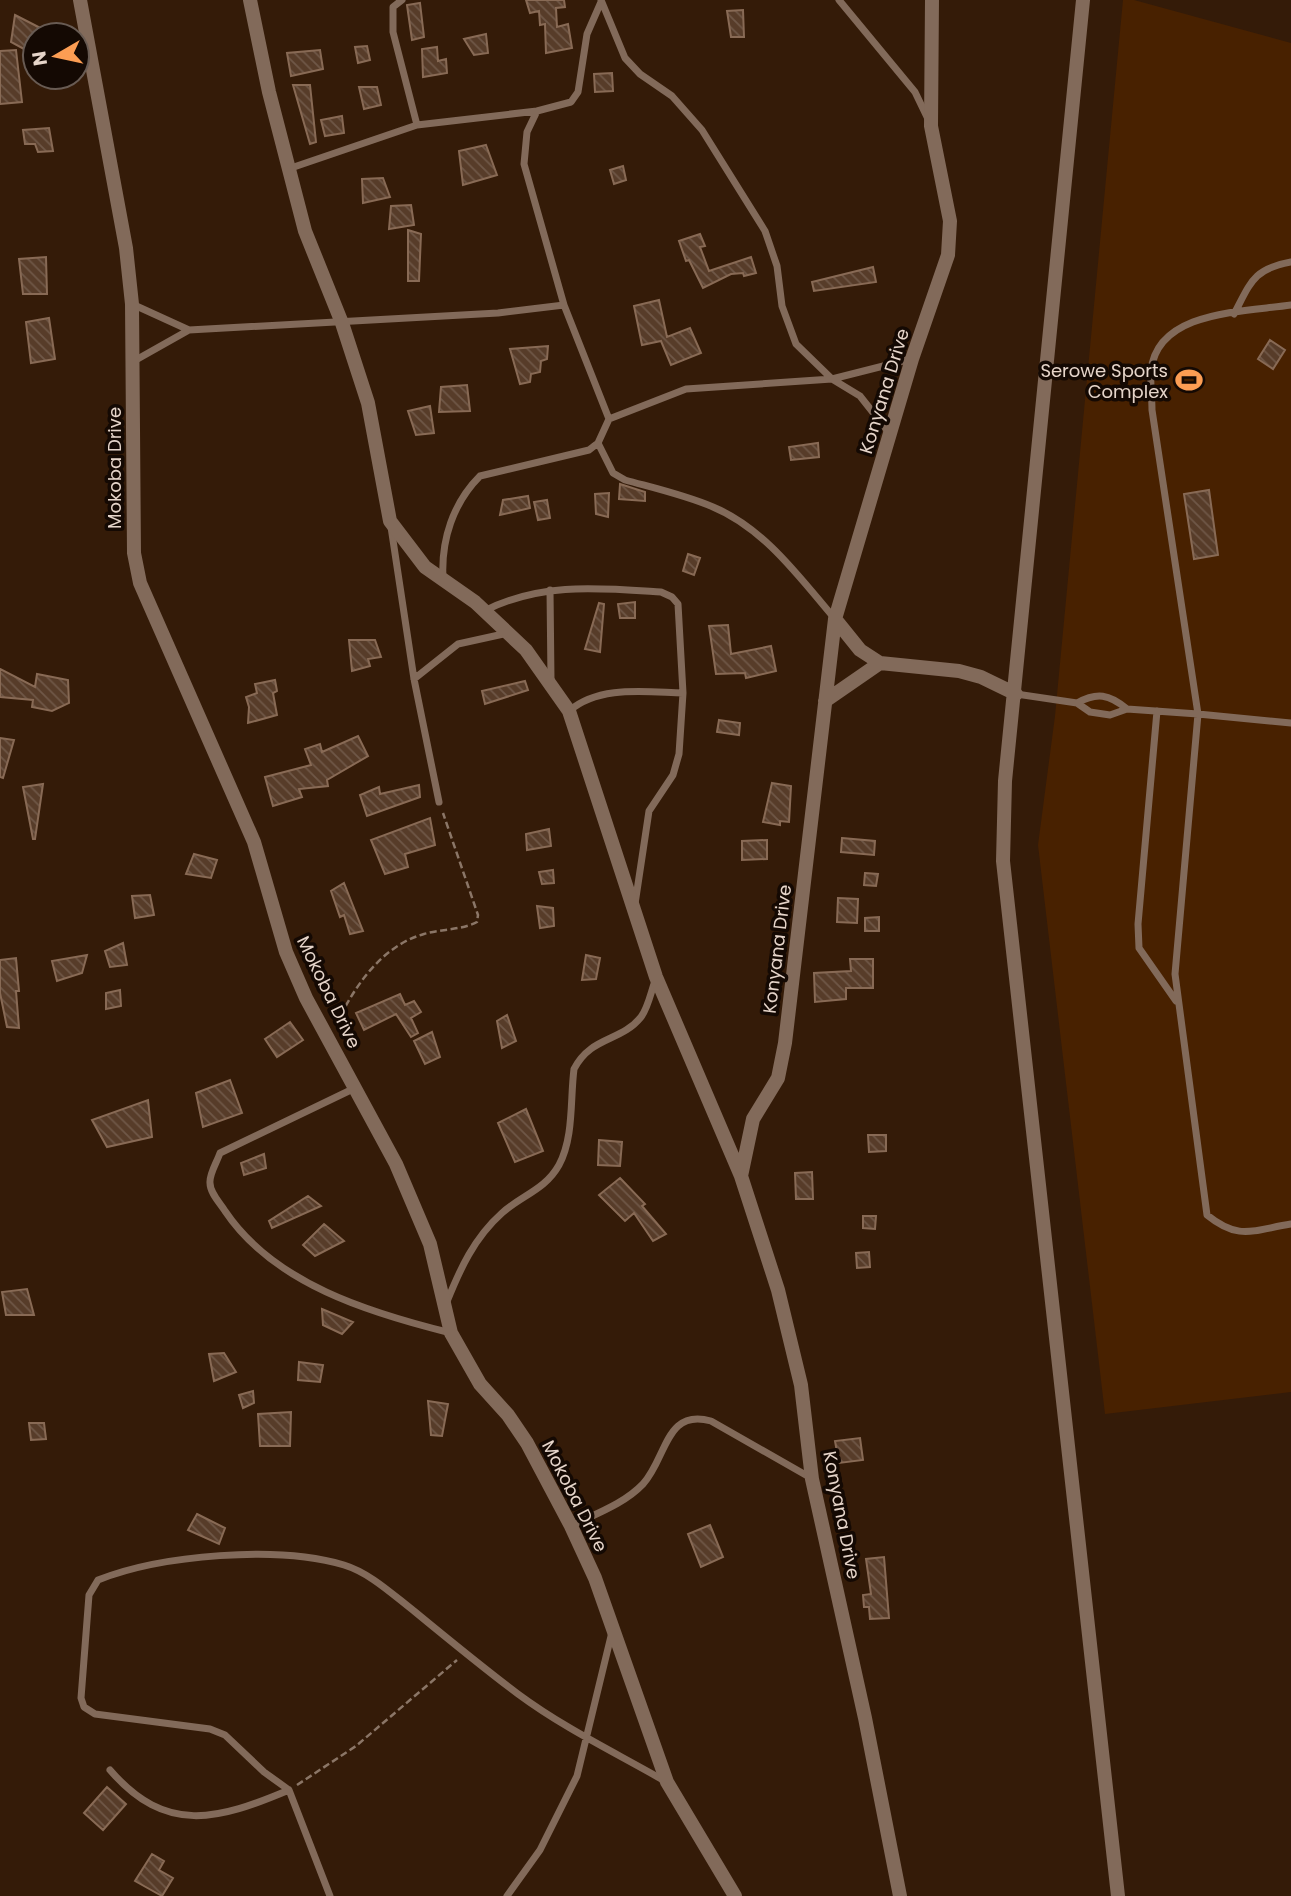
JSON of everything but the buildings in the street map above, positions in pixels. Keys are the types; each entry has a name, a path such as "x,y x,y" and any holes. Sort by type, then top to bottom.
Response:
{"street":[{"name":"Mokoba Drive","path":"80,0 126,248 132,304 134,554 140,583 254,842 286,952 329,1041 396,1164 430,1244 451,1333 480,1384 509,1415 527,1443 571,1526 595,1578 667,1782 735,1896"},
{"path":"250,0 288,169 305,231 342,323 368,403 390,521 417,559 443,582 484,611 526,650 569,711 656,977 741,1176"},
{"name":"Konyana Drive","path":"900,1896 865,1718 812,1479 801,1385 778,1290 741,1176 753,1119 778,1078 785,1043 835,619 912,359 948,255 950,221 931,126 932,0"},
{"path":"1083,0 1016,694 1005,781 1003,861 1118,1896"},
{"path":"835,619 860,650 880,663 959,671 981,677 1016,694"},
{"path":"825,702 880,663"}],"lane":[{"path":"402,0 393,8 393,32 417,125"},
{"path":"839,0 915,92 931,126"},
{"path":"288,169 417,125 537,111 571,102 578,92 587,34 601,1"},
{"path":"601,1 625,58 640,74 672,96 702,130 765,231 777,266 782,306 796,344 832,379 860,396 891,435"},
{"path":"537,111 527,132 524,164 564,305 609,419"},
{"path":"1234,314 1255,275 1271,266 1291,262"},
{"path":"132,304 189,330"},
{"path":"134,361 189,330 498,313 564,305"},
{"path":"1291,305 1191,320 1166,339 1151,369 1152,410 1198,714 1175,974 1207,1215 1222,1227 1237,1233 1291,1224"},
{"path":"443,582 442,556 450,522 467,489 481,476 581,453 598,443 609,419 686,389 832,379 912,359"},
{"path":"598,443 613,473 625,480 713,507 748,526 793,569 835,619"},
{"path":"390,521 414,679 439,802"},
{"path":"484,611 510,598 580,586 661,592 672,597 678,604 683,693 679,754 673,775 649,811 634,912"},
{"path":"550,590 551,683"},
{"path":"414,679 458,643 509,633"},
{"path":"569,711 579,702 596,696 647,691 683,693"},
{"path":"1016,694 1077,703 1090,712 1110,715 1127,709 1291,723"},
{"path":"1077,703 1092,695 1112,697 1127,709"},
{"path":"1157,711 1138,924 1139,948 1178,1004"},
{"path":"445,1307 476,1239 504,1211 545,1186 559,1164 566,1147 574,1069 578,1060 592,1045 628,1029 642,1015 656,977"},
{"path":"356,1088 220,1153 211,1176 212,1191 239,1232 282,1267 346,1300 391,1319 451,1333"},
{"path":"571,1526 619,1502 642,1485 674,1428 684,1420 698,1417 711,1421 812,1479"},
{"path":"330,1896 289,1790 264,1772 225,1735 210,1729 95,1714 84,1707 82,1698 89,1595 98,1580 145,1566 195,1558 313,1558 345,1565 375,1580 465,1653 585,1739 667,1782"},
{"path":"507,1896 540,1850 577,1776 613,1628"},
{"path":"110,1770 129,1792 166,1811 193,1818 225,1813 289,1790"}],"path":[{"path":"329,1041 356,990 393,948 422,934 477,922 478,915 439,802"},
{"path":"289,1790 356,1746 465,1653"}],"shaded area":[{"name":"Serowe Sports Complex","path":"1123,0 1134,0 1291,43 1291,1392 1105,1414 1038,845 1055,716"}],"place":[{"name":"Serowe Sports Complex","path":"1189,380"}]}
